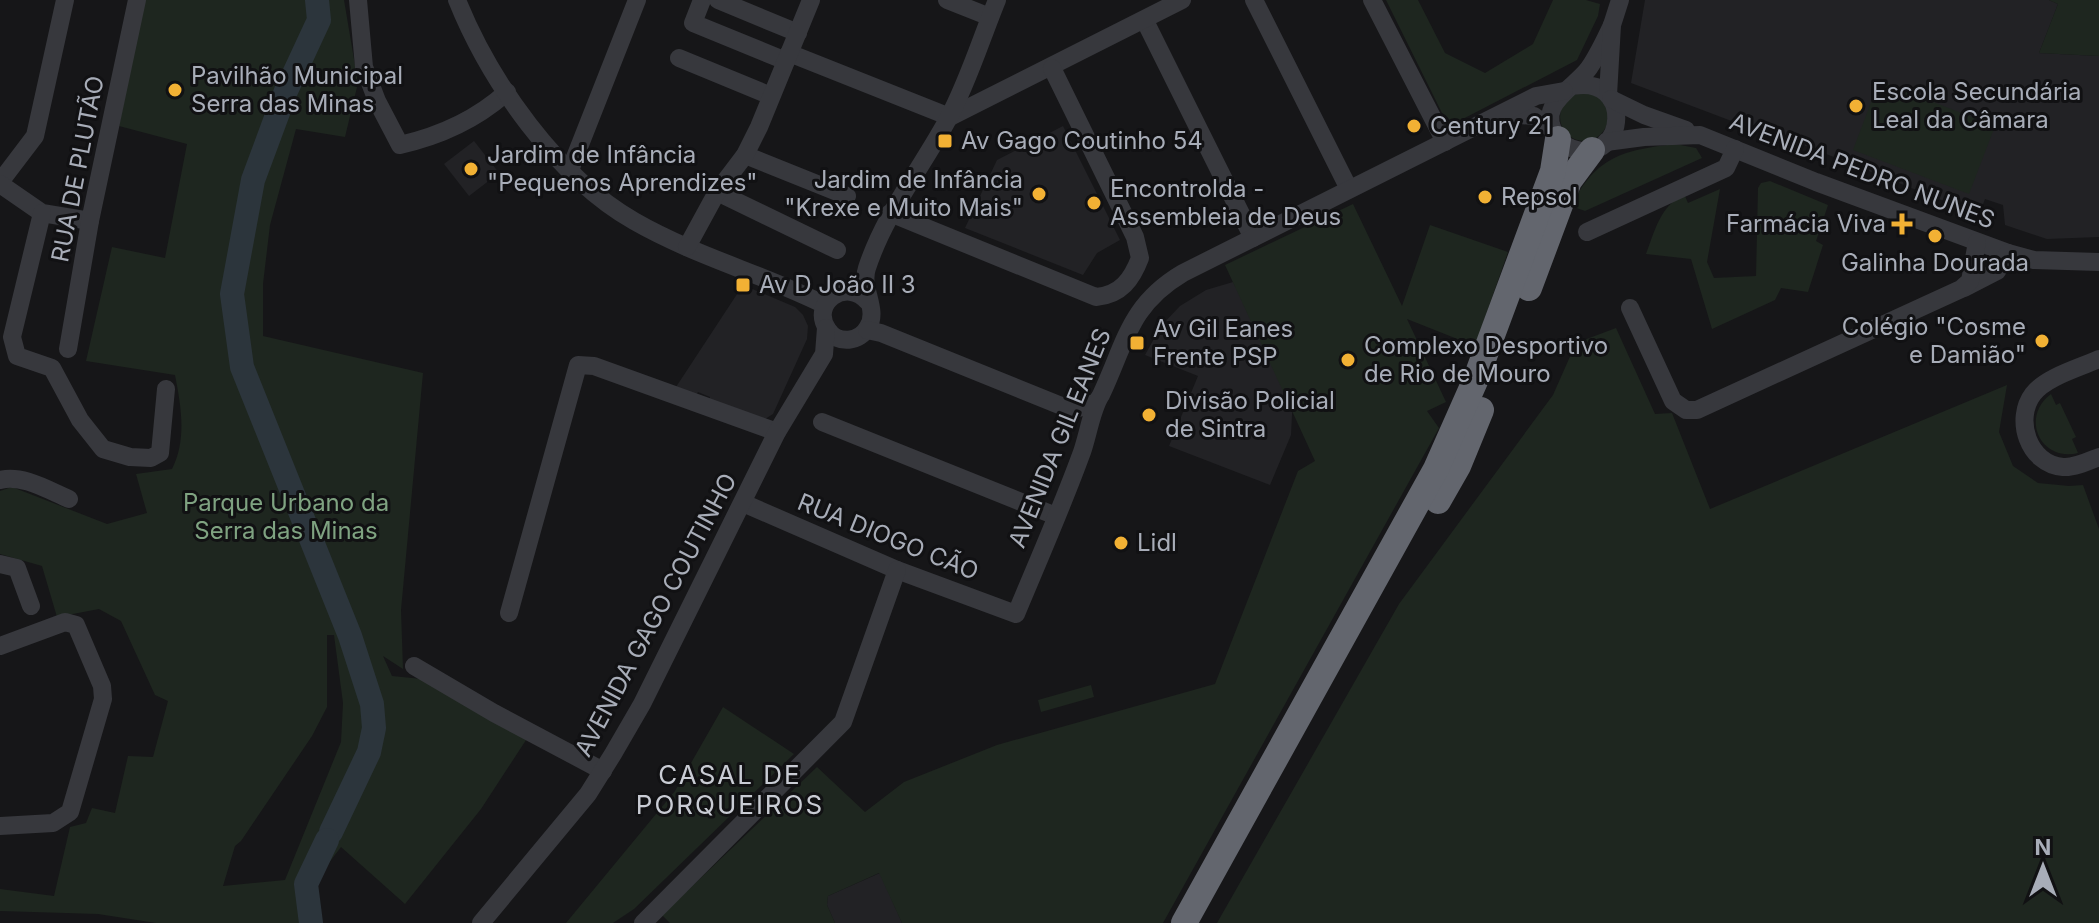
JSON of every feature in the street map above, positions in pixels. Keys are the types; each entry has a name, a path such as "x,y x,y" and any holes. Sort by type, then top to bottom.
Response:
{"highway":[{"path":"1184,923 1436,469 1475,381 1553,171 1555,134"},
{"path":"1202,923 1458,466 1494,381 1569,181 1599,146"}],"street":[{"path":"65,0 35,136 0,183 42,213 90,221"},
{"name":"RUA DE PLUTÃO","path":"68,349 90,221 137,0"},
{"path":"358,0 364,67 377,101 400,145 454,127 488,109 507,92"},
{"path":"457,0 467,24 507,92 532,127 601,200 635,222 687,247 825,305"},
{"path":"570,170 637,0"},
{"path":"702,0 693,23 950,117 1182,0"},
{"path":"718,0 798,33"},
{"path":"687,247 717,192 745,155 811,0"},
{"path":"947,0 993,8 950,117 890,213 866,269 869,316 854,339 844,340 831,334 823,321 825,305 835,294 857,292 869,316 1077,401 1095,403"},
{"path":"1254,0 1349,189"},
{"path":"1372,0 1445,142"},
{"path":"1555,134 1552,107 1597,55 1620,0"},
{"path":"1145,21 1253,238"},
{"path":"1503,114 1534,116 1573,149 1599,146 1615,130 1617,120 1609,97 1612,25"},
{"path":"679,58 771,96"},
{"path":"890,213 1096,297 1109,296 1125,285 1140,258 1135,237 1052,68"},
{"path":"1568,89 1593,86 1644,115 1700,135"},
{"name":"AVENIDA GIL EANES","path":"1016,614 1093,421 1095,403 1108,381 1139,309 1149,299 1183,273 1349,189 1536,96 1568,89"},
{"name":"AVENIDA PEDRO NUNES","path":"1599,146 1666,135 1700,135 2008,253 2034,260 2099,262"},
{"path":"1587,232 1726,168 1735,149"},
{"path":"745,155 847,196"},
{"path":"717,192 837,250"},
{"path":"42,213 9,360 52,368 80,420 103,449 130,457 151,458 160,453 166,389"},
{"path":"1961,289 1970,281 1977,242"},
{"path":"1630,308 1673,401 1691,411 1961,289 1997,271 2008,253"},
{"name":"AVENIDA GAGO COUTINHO","path":"824,354 826,328"},
{"name":"AVENIDA GAGO COUTINHO","path":"481,923 588,794 603,771 642,704 777,432 824,354 844,340"},
{"path":"2099,359 2035,391 2024,409 2023,429 2031,447 2054,464 2063,467 2099,457"},
{"path":"509,613 578,365 594,366 777,432"},
{"path":"822,422 1056,516"},
{"path":"0,480 9,477 22,480 69,499"},
{"name":"RUA DIOGO CÃO","path":"743,503 897,570 1016,614"},
{"path":"0,564 17,568 31,606"},
{"path":"643,923 843,722 897,570"},
{"path":"0,646 65,622 76,625 102,686 103,699 70,812 53,823 0,826"},
{"path":"414,666 603,771"}],"shaded area":[{"name":"Escola Secundária Leal da Câmara","path":"1645,0 2049,0 2058,4 2039,53 2099,56 2099,237 2047,239 2005,225 2003,205 1985,199 1979,215 1766,130 1758,131 1631,83"},
{"name":"Jardim de Infância \"Krexe e Muito Mais\"","path":"1063,126 1120,240 1097,253 1083,275 965,228 997,160"},
{"name":"Jardim de Infância \"Pequenos Aprendizes\"","path":"474,141 499,173 469,196 444,164"},
{"path":"1233,282 1293,395 1291,435 1270,485 1169,446 1198,376 1145,355 1161,326 1180,306 1206,290"},
{"path":"743,285 795,307 808,326 807,339 773,414 765,419 709,400 710,397 698,392 696,395 676,387"},
{"path":"880,873 902,923 835,923 827,905 828,896"}],"green space":[{"name":"Parque Urbano da Serra das Minas","path":"144,0 344,0 358,83 345,137 296,129 270,225 263,284 263,336 423,373 401,610 403,669 383,656 392,676 422,679 528,737 481,809 405,904 341,847 320,875 315,889 321,923 156,923 98,914 0,911 0,889 54,896 70,827 86,823 92,808 115,813 128,756 153,757 168,701 155,695 121,621 99,609 57,617 42,566 0,554 0,491 12,487 107,524 147,513 136,474 172,469 177,458 181,422 175,375 86,361 112,247 165,258 187,144 119,126","holes":["327,635 334,635 343,703 341,742 285,880 223,886 235,846 312,736 327,707"]},
{"path":"1386,0 1418,0 1445,53 1485,73 1533,44 1553,0 1586,0 1600,4 1598,16 1577,60 1457,122 1442,113"},
{"path":"2049,0 2099,0 2099,56 2039,53 2058,4"},
{"path":"1879,81 1995,126 1969,194 1853,150"},
{"path":"1584,93 1601,100 1608,117 1601,134 1584,141 1567,134 1560,117 1567,100"},
{"path":"1675,144 1696,148 1702,158 1585,211 1571,206 1591,176 1613,158 1641,149"},
{"path":"1770,181 1828,205 1816,241 1823,245 1808,292 1781,288 1775,300 1712,329 1691,259 1646,254 1656,228 1669,205 1684,194 1688,203 1720,189 1707,262 1714,278 1756,276 1758,188 1761,183"},
{"path":"1353,204 1402,306 1430,225 1508,252 1475,346 1407,319 1446,402 1427,411 1439,428 1163,923 902,923 879,873 828,896 827,905 835,923 670,923 662,915 817,767 865,812 904,782 997,745 1215,684 1298,471 1315,461 1225,265"},
{"path":"1616,328 1655,414 1672,413 1710,509 2007,385 1999,432 2013,466 2038,483 2083,485 2099,529 2099,923 1217,923 1399,604 1553,395 1576,343"},
{"path":"2051,394 2056,405 2060,403 2076,437 2072,439 2078,453 2053,451 2039,436 2037,414"},
{"path":"1091,685 1094,697 1041,712 1038,700"},
{"path":"723,707 794,754 634,909 613,923 566,923 675,791"}],"waterway":[{"path":"317,0 319,20 286,91 253,180 232,294 242,367 350,636 372,704 374,728 369,752 331,832"},
{"path":"311,923 306,884 327,840"}],"place":[{"name":"Pavilhão Municipal Serra das Minas","path":"175,90"},
{"name":"Escola Secundária Leal da Câmara","path":"1856,106"},
{"name":"Century 21","path":"1414,126"},
{"name":"Av Gago Coutinho 54","path":"945,141"},
{"name":"Jardim de Infância \"Pequenos Aprendizes\"","path":"471,169"},
{"name":"Jardim de Infância \"Krexe e Muito Mais\"","path":"1039,194"},
{"name":"Repsol","path":"1485,197"},
{"name":"EncontroIda - Assembleia de Deus","path":"1094,203"},
{"name":"Farmácia Viva","path":"1902,224"},
{"name":"Galinha Dourada","path":"1935,236"},
{"name":"Av D João II 3","path":"743,285"},
{"name":"Colégio \"Cosme e Damião\"","path":"2042,341"},
{"name":"Av Gil Eanes Frente PSP","path":"1137,343"},
{"name":"Complexo Desportivo de Rio de Mouro","path":"1348,360"},
{"name":"Divisão Policial de Sintra","path":"1149,415"},
{"name":"Lidl","path":"1121,543"}],"district":[{"name":"CASAL DE PORQUEIROS","path":"730,790"}]}
